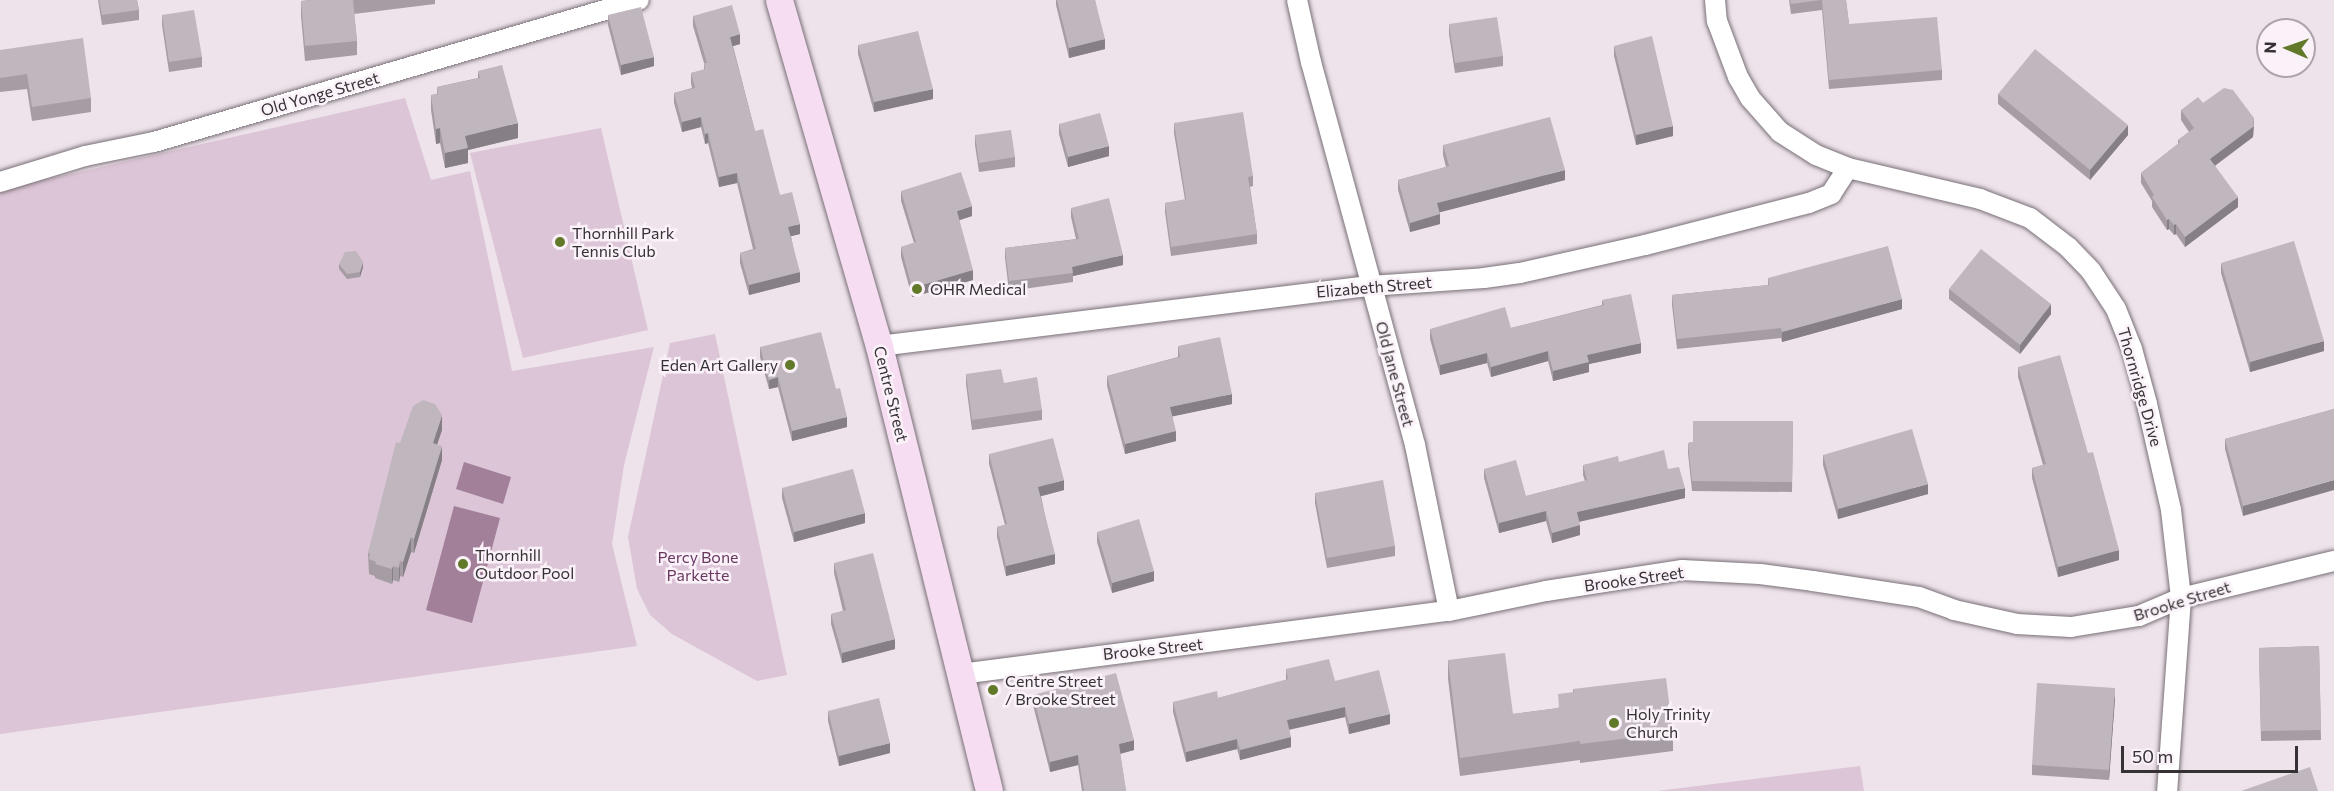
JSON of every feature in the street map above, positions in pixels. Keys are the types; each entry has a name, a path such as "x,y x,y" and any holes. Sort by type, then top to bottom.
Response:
{"main road":[{"name":"Centre Street","path":"779,0 879,346 989,791"}],"street":[{"name":"Old Yonge Street","path":"0,182 85,156 163,140 639,0"},
{"name":"Old Jane Street","path":"1297,0 1311,63 1415,445 1449,611"},
{"name":"Thornridge Drive","path":"1715,0 1717,21 1727,54 1750,98 1780,132 1816,154 1848,168 1980,199 2030,218 2068,247 2091,270 2116,309 2138,371 2171,510 2181,598 2167,791"},
{"name":"Elizabeth Street","path":"879,346 1371,286 1484,278 1520,273 1733,224 1809,203 1831,194 1848,168"},
{"name":"Brooke Street","path":"961,674 1449,611 1546,591 1682,570 1760,574 1919,597 1954,610 2017,624 2071,627 2139,616 2181,598 2334,561"}],"green space":[{"path":"405,98 431,180 470,171 512,371 654,347 624,465 612,544 637,646 0,734 0,190"},
{"name":"Thornhill Park Tennis Club","path":"601,128 648,330 523,358 470,153"},
{"name":"Percy Bone Parkette","path":"715,334 787,675 757,681 672,634 650,615 637,589 628,537 670,343"},
{"path":"1860,766 1864,791 1657,791"}],"shaded area":[{"path":"464,462 511,477 503,504 456,489"},
{"name":"Thornhill Outdoor Pool","path":"454,506 500,518 472,623 426,610"}],"building":[{"path":"99,0 137,0 139,10 102,15"},
{"path":"353,0 357,41 305,46 301,1"},
{"path":"1057,0 1095,0 1105,39 1069,48"},
{"path":"1790,0 1821,0 1791,4"},
{"path":"1822,0 1846,0 1849,24 1937,17 1942,70 1829,80"},
{"path":"732,5 740,34 730,37 755,131 763,129 780,195 792,192 800,224 788,227 800,272 749,285 740,253 756,249 737,173 719,177 708,133 705,134 701,117 682,122 674,93 695,88 691,73 705,69 704,63 707,63 693,16"},
{"path":"641,7 654,57 621,65 608,15"},
{"path":"194,10 202,57 169,62 162,15"},
{"path":"1497,17 1503,56 1455,63 1449,24"},
{"path":"918,31 933,89 874,102 858,45"},
{"path":"1652,36 1673,126 1636,135 1614,46"},
{"path":"83,38 91,98 32,107 27,74 0,78 0,50"},
{"path":"2035,49 2128,125 2090,170 1998,94"},
{"path":"502,65 518,123 465,136 468,148 445,153 440,128 436,129 431,95 438,94 437,87 480,78 478,71"},
{"path":"2224,88 2233,90 2254,118 2253,127 2210,159 2238,197 2185,237 2176,224 2167,220 2152,197 2154,195 2141,173 2194,128 2181,110 2198,97 2203,103"},
{"path":"1243,112 1253,176 1248,177 1257,234 1171,247 1165,203 1186,199 1174,123"},
{"path":"1100,113 1109,146 1068,157 1059,124"},
{"path":"1550,117 1565,170 1437,203 1440,214 1410,223 1398,180 1449,166 1443,145"},
{"path":"1011,130 1015,157 979,163 975,135"},
{"path":"961,172 972,206 957,211 973,270 912,288 901,247 916,242 901,191"},
{"path":"1109,198 1123,255 1072,267 1073,273 1009,281 1005,248 1079,239 1071,208"},
{"path":"2294,241 2324,341 2250,362 2221,263"},
{"path":"1888,246 1902,299 1782,332 1781,328 1677,339 1672,295 1769,285 1768,278"},
{"path":"1981,249 2051,304 2020,345 1949,289"},
{"path":"356,251 363,262 360,272 347,274 339,264 345,252"},
{"path":"1631,294 1641,343 1587,355 1589,362 1553,371 1548,351 1491,367 1487,353 1440,365 1430,329 1505,307 1511,328 1604,305 1602,300"},
{"path":"821,332 836,389 840,388 847,417 792,431 778,377 769,380 760,347"},
{"path":"1220,337 1232,394 1170,407 1176,431 1125,444 1107,376 1180,357 1178,346"},
{"path":"2060,355 2088,453 2093,452 2119,550 2058,567 2032,468 2046,464 2018,367"},
{"path":"1001,369 1004,383 1037,377 1042,410 972,420 966,374"},
{"path":"423,400 435,404 442,415 433,443 442,446 414,539 411,537 399,568 393,566 392,569 375,564 376,562 369,559 370,554 368,553 396,442 400,443 413,406"},
{"path":"2334,409 2334,480 2243,506 2225,439"},
{"path":"1693,421 1793,421 1792,482 1692,481 1688,443 1693,442"},
{"path":"1912,429 1928,484 1838,509 1823,455"},
{"path":"1053,438 1064,480 1038,487 1055,554 1006,566 997,527 1007,524 989,454"},
{"path":"1664,450 1668,469 1679,467 1685,488 1577,512 1580,525 1552,533 1546,511 1499,523 1484,469 1516,460 1526,496 1587,480 1583,465 1618,456 1619,462"},
{"path":"853,469 865,513 794,532 782,488"},
{"path":"1383,480 1395,546 1327,558 1315,493"},
{"path":"1139,519 1154,571 1112,583 1097,532"},
{"path":"873,553 895,639 842,653 831,614 846,610 834,563"},
{"path":"2319,646 2321,730 2261,731 2259,648"},
{"name":"Holy Trinity Church","path":"1505,653 1513,714 1559,708 1558,694 1574,692 1573,689 1666,678 1673,733 1580,744 1580,741 1460,758 1448,660"},
{"path":"1329,659 1335,681 1379,670 1390,714 1349,724 1345,707 1287,720 1291,737 1240,750 1237,739 1186,752 1173,702 1217,691 1218,698 1288,679 1286,669"},
{"path":"1116,673 1134,740 1119,744 1126,791 1084,791 1078,755 1050,762 1033,695"},
{"path":"2037,683 2115,688 2109,770 2032,765"},
{"path":"879,698 890,743 839,756 828,711"},
{"path":"2310,767 2318,791 2241,791"}],"place":[{"name":"Thornhill Park Tennis Club","path":"560,242"},
{"name":"OHR Medical","path":"917,289"},
{"name":"Eden Art Gallery","path":"790,365"},
{"name":"Thornhill Outdoor Pool","path":"463,564"},
{"name":"Centre Street / Brooke Street","path":"993,690"},
{"name":"Holy Trinity Church","path":"1614,723"}]}
